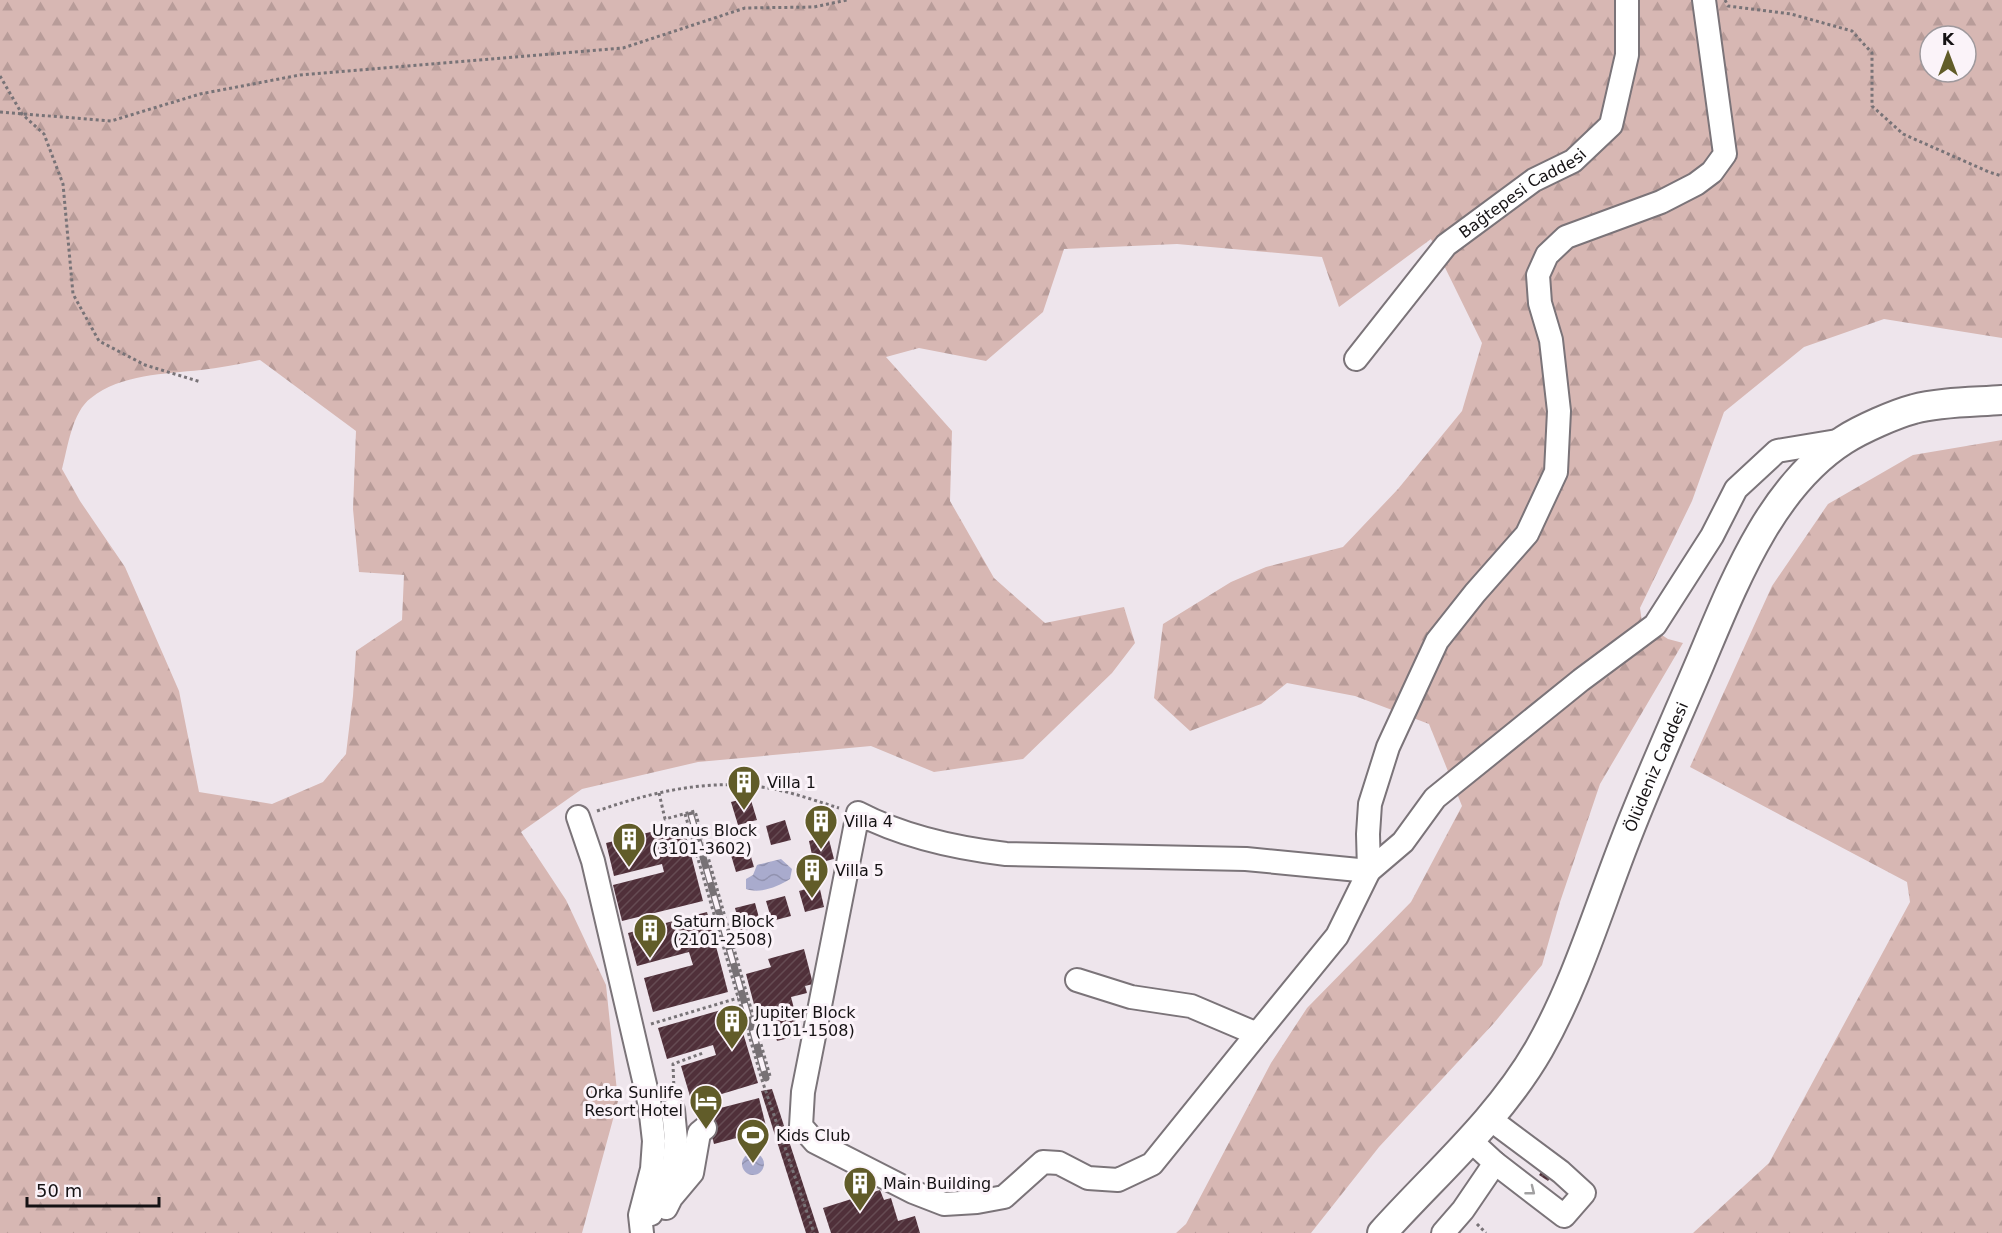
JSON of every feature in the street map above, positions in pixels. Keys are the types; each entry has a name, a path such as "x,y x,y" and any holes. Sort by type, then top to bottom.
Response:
{"main road":[{"name":"Ölüdeniz Caddesi","path":"1382,1233 1490,1119 1538,1050 1573,979 1627,837 1718,621 1765,523 1789,489 1816,461 1843,440 1915,408 2002,400"}],"street":[{"name":"Bağtepesi Caddesi","path":"1356,359 1446,245 1534,180 1572,161 1611,125 1627,56 1627,0"},
{"path":"1369,871 1370,804 1388,747 1413,692 1437,641 1527,534 1556,472 1558,411 1551,340 1540,303 1538,275 1547,255 1566,237 1661,202 1696,184 1712,172 1725,154 1704,0"},
{"path":"1369,871 1246,859 1006,854 968,850 908,834 858,813 803,1092 801,1126 814,1142 913,1192 944,1204 977,1202 1004,1197 1043,1162 1059,1163 1088,1178 1118,1180 1152,1164 1337,936 1369,871 1403,842 1435,798 1581,680 1655,625 1712,536 1736,489 1777,451 1843,440"},
{"path":"578,817 593,861 650,1106 654,1141 653,1160 640,1215 642,1233"},
{"path":"1077,980 1131,997 1191,1006 1257,1034"},
{"path":"649,1233 648,1224 654,1205 673,1171 676,1140 673,1110"},
{"path":"1470,1140 1564,1216 1584,1193 1561,1172 1490,1119"},
{"path":"654,1233 671,1198 692,1173 699,1133 705,1128"},
{"path":"1443,1233 1463,1210 1496,1163"}],"path":[{"path":"0,112 111,121 200,94 300,75 623,48 745,8 814,8 847,0"},
{"path":"1725,0 1728,6 1791,14 1852,31 1872,53 1872,106 1903,134 2002,176"},
{"path":"0,76 22,114 44,134 63,183 73,294 99,341 146,365 201,382"},
{"path":"578,817 635,798 704,784 768,788 858,813"},
{"path":"659,793 665,819 695,811 770,1076 762,1080"},
{"path":"685,814 762,1080 814,1233"},
{"path":"652,1033 651,1023 738,998"},
{"path":"673,1110 673,1064 704,1053"}],"green space":[{"path":"0,0 2002,0 2002,338 1884,319 1804,347 1724,412 1692,501 1640,608 1642,622 1668,639 1683,643 1600,784 1560,902 1542,965 1494,1023 1379,1147 1311,1233 1176,1233 1186,1224 1271,1063 1307,1008 1411,902 1462,806 1429,724 1355,696 1287,683 1261,704 1190,731 1154,698 1163,624 1231,582 1266,567 1343,547 1398,489 1462,411 1482,343 1431,239 1339,307 1322,257 1177,244 1064,249 1043,312 986,361 919,348 886,357 952,431 950,501 994,578 1045,623 1124,607 1135,643 1112,673 1023,759 934,772 871,746 698,762 582,789 521,832 566,900 606,985 618,1101 582,1233 0,1233","holes":["260,360 356,431 353,509 359,572 404,575 402,620 356,651 346,754 323,782 272,804 199,792 179,691 125,567 80,501 62,469 75,421 79,412 91,398 116,384 144,376"]},
{"path":"2002,440 2002,1233 1693,1233 1769,1163 1910,902 1907,882 1690,767 1772,586 1828,504 1913,455"}],"water":[{"path":"781,859 792,869 790,879 768,889 757,891 746,889 746,879 753,875 757,865"},
{"name":"Kids Club","path":"753,1153 761,1156 764,1164 761,1172 753,1175 745,1172 742,1164 745,1156"}],"building":[{"name":"Villa 1","path":"750,797 757,820 738,825 731,802"},
{"path":"785,820 791,840 771,845 766,826"},
{"name":"Uranus Block (3101-3602)","path":"683,824 703,901 622,921 613,885 664,872 662,864 614,876 606,843"},
{"name":"Villa 4","path":"828,836 834,859 814,864 809,841"},
{"path":"749,850 754,867 736,872 731,855"},
{"name":"Villa 5","path":"819,885 824,907 805,912 799,891"},
{"path":"785,896 791,916 772,921 766,901"},
{"path":"755,903 761,925 741,931 735,908"},
{"name":"Saturn Block (2101-2508)","path":"707,912 728,992 653,1012 644,978 693,965 689,952 637,966 628,933"},
{"path":"804,949 813,984 805,986 807,993 791,997 801,1035 777,1041 769,1012 757,1016 746,974 771,967 768,959"},
{"name":"Jupiter Block (1101-1508)","path":"735,1006 758,1083 692,1103 681,1066 716,1055 713,1045 667,1059 658,1028"},
{"path":"772,1089 819,1233 806,1233 761,1091"},
{"path":"759,1098 767,1130 714,1144 705,1112"},
{"path":"1544,1168 1553,1174 1548,1181 1539,1175"},
{"name":"Main Building","path":"880,1190 884,1200 891,1198 898,1221 915,1216 920,1233 831,1233 823,1208"}],"railway":[{"path":"691,815 766,1078"}],"place":[{"name":"Villa 1","path":"744,811"},
{"name":"Villa 4","path":"821,850"},
{"name":"Uranus Block (3101-3602)","path":"629,868"},
{"name":"Villa 5","path":"812,899"},
{"name":"Saturn Block (2101-2508)","path":"650,959"},
{"name":"Jupiter Block (1101-1508)","path":"732,1050"},
{"name":"Orka Sunlife Resort Hotel","path":"706,1130"},
{"name":"Kids Club","path":"753,1164"},
{"name":"Main Building","path":"860,1212"}]}
